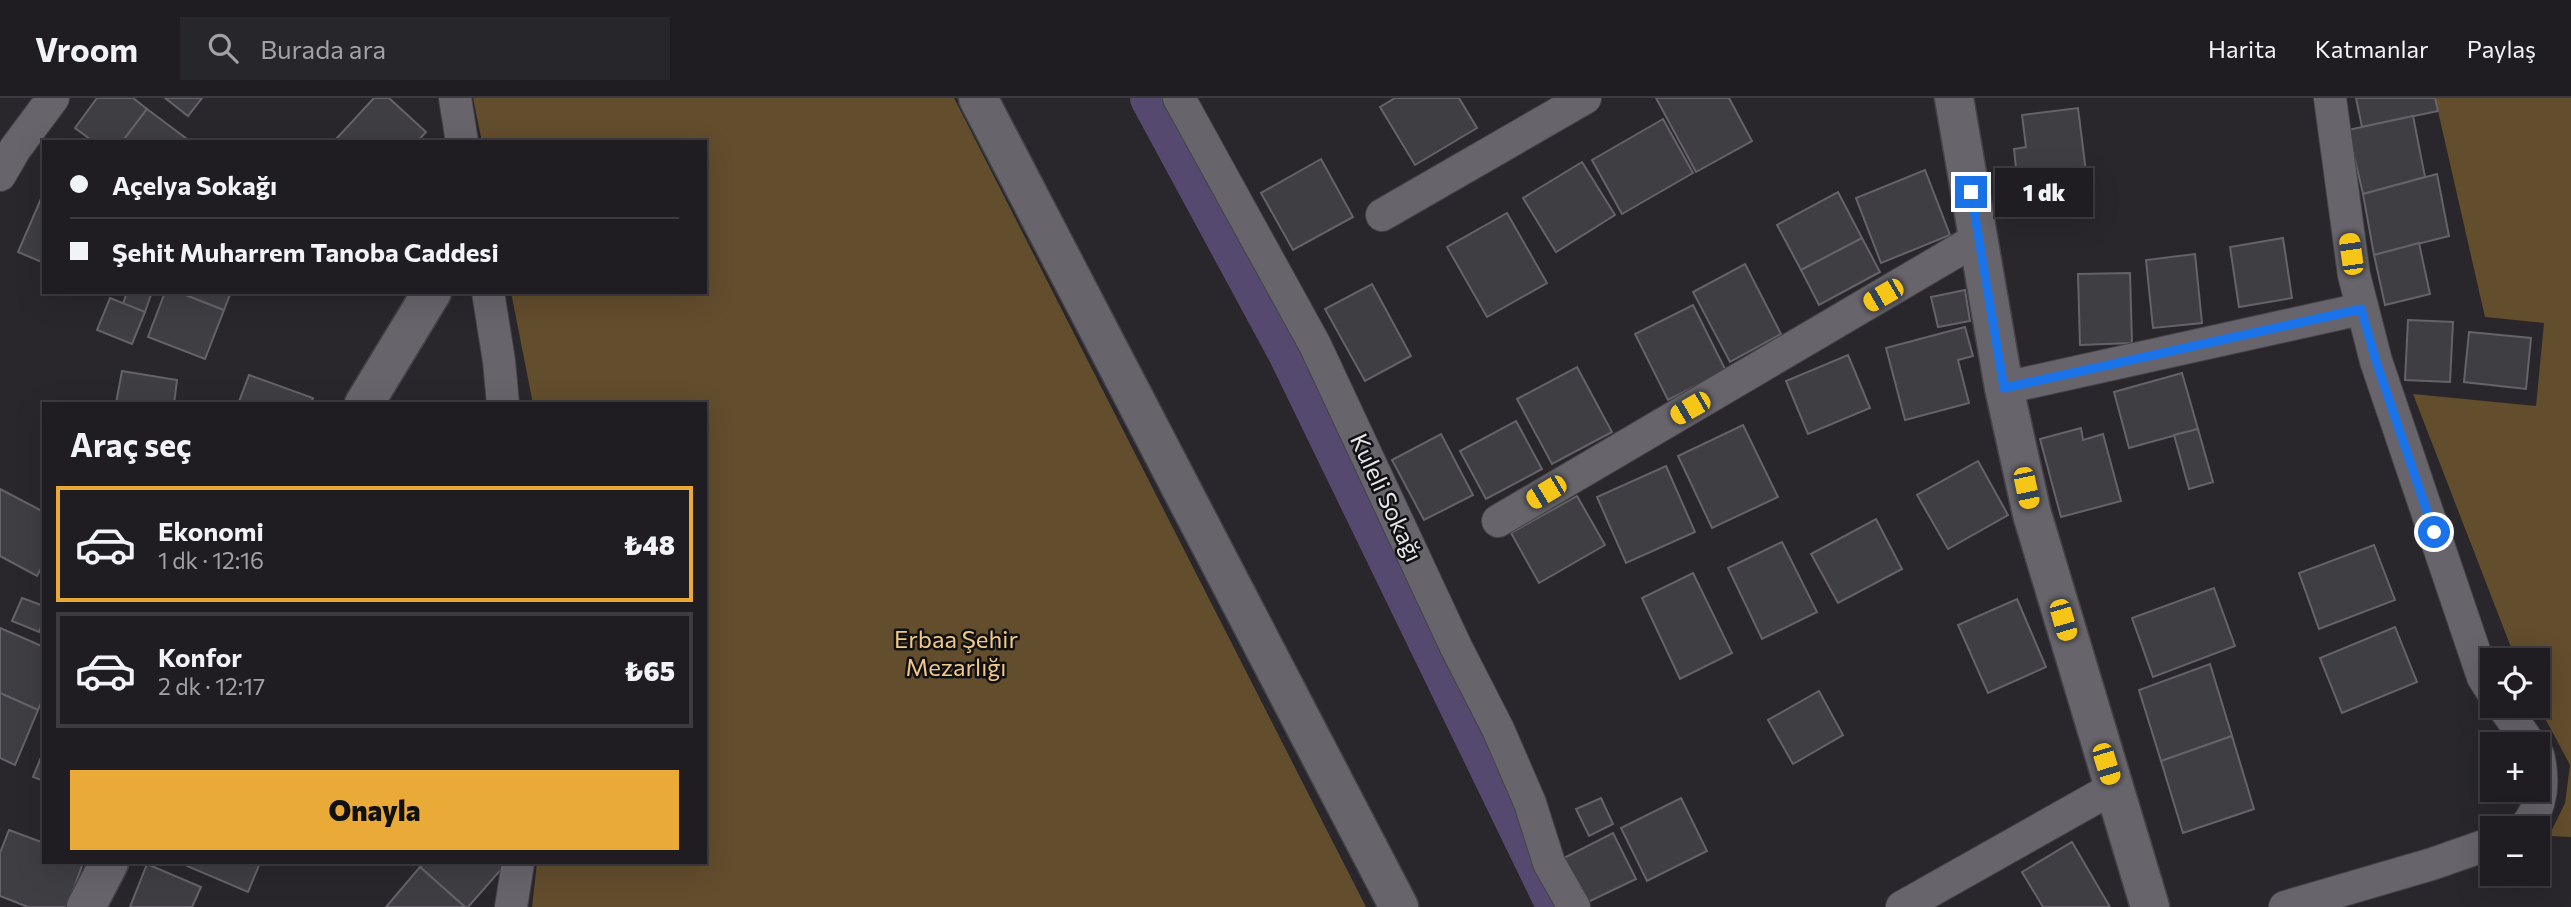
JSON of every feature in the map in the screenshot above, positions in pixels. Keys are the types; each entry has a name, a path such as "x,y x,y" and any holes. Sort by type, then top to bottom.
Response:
{"street":[{"path":"0,175 15,149 53,98"},
{"path":"454,98 462,140"},
{"path":"978,98 1399,907"},
{"name":"Kuleli Sokağı","path":"1179,98 1315,345 1456,647 1498,729 1530,803 1549,863 1574,907"},
{"path":"1382,215 1585,98"},
{"path":"1954,98 2004,388 2032,514 2150,907"},
{"path":"2330,98 2361,309 2376,361 2480,668"},
{"path":"1498,521 1979,238"},
{"path":"365,402 431,294"},
{"path":"488,294 503,402"},
{"path":"2004,388 2361,309"},
{"path":"1902,907 2113,788"},
{"path":"2285,907 2480,848"},
{"path":"86,907 108,864"},
{"path":"511,907 517,864"}],"green space":[{"name":"Erbaa Şehir Mezarlığı","path":"473,98 954,98 1366,907 532,907 537,864 707,864 707,402 533,402 511,294 707,294 707,140 482,140"},
{"path":"2435,98 2571,98 2571,837 2550,836 2565,803 2570,765 2545,718 2550,718 2550,648 2511,648 2413,394 2536,406 2544,323 2485,317"}],"building":[{"path":"97,98 133,98 147,109 124,140 91,140 75,128"},
{"path":"165,98 202,98 188,116"},
{"path":"374,98 389,98 426,132 419,140 337,138"},
{"path":"1395,98 1459,98 1477,128 1415,165 1380,107"},
{"path":"1656,98 1729,98 1752,141 1696,172"},
{"path":"2356,98 2435,98 2438,111 2362,127"},
{"path":"2078,108 2088,188 2019,196 2014,149 2026,147 2022,115"},
{"path":"147,109 188,140 124,140"},
{"path":"2413,116 2425,177 2363,194 2348,130"},
{"path":"1663,119 1693,173 1622,214 1592,160"},
{"path":"1321,159 1353,217 1293,250 1261,193"},
{"path":"1582,162 1615,215 1556,252 1523,198"},
{"path":"1925,170 1950,235 1881,263 1856,198"},
{"path":"2437,174 2449,236 2374,255 2363,194"},
{"path":"1838,192 1862,238 1801,270 1777,225"},
{"path":"42,196 42,262 18,252"},
{"path":"1507,213 1547,283 1487,317 1447,247"},
{"path":"1862,238 1880,272 1819,305 1801,270"},
{"path":"2283,238 2292,298 2239,307 2230,247"},
{"path":"2419,243 2430,294 2385,305 2374,255"},
{"path":"2195,254 2202,323 2153,328 2146,260"},
{"path":"1745,264 1781,334 1730,362 1693,292"},
{"path":"2130,273 2132,343 2080,345 2078,274"},
{"path":"1372,284 1411,356 1365,381 1325,309"},
{"path":"1965,290 1970,321 1938,327 1931,297"},
{"path":"126,294 151,294 145,312 123,304"},
{"path":"164,294 183,294 224,310 205,359 148,337"},
{"path":"183,294 230,294 224,310"},
{"path":"110,298 145,312 132,344 97,330"},
{"path":"1693,305 1726,371 1668,400 1635,334"},
{"path":"2408,320 2453,322 2450,382 2405,380"},
{"path":"1965,327 1973,356 1958,360 1969,403 1905,420 1886,348"},
{"path":"2469,332 2531,338 2526,389 2464,382"},
{"path":"1848,355 1870,408 1808,434 1786,381"},
{"path":"1577,367 1612,432 1552,464 1517,399"},
{"path":"122,371 177,380 174,402 116,402"},
{"path":"2182,373 2198,429 2129,448 2114,392"},
{"path":"249,375 313,398 312,402 239,402"},
{"path":"1516,421 1542,469 1486,499 1460,451"},
{"path":"1743,425 1778,497 1712,528 1678,456"},
{"path":"2081,428 2083,440 2103,434 2121,501 2061,517 2040,439"},
{"path":"2198,429 2213,482 2189,489 2174,435"},
{"path":"1441,434 1473,495 1424,520 1392,460"},
{"path":"1978,461 2008,515 1948,549 1917,495"},
{"path":"1666,466 1695,532 1626,563 1597,497"},
{"path":"0,489 42,511 42,567 37,576 0,556"},
{"path":"1577,496 1605,545 1539,583 1511,533"},
{"path":"1876,519 1902,569 1838,603 1811,554"},
{"path":"1782,542 1817,612 1762,639 1728,568"},
{"path":"2374,545 2395,600 2319,629 2299,573"},
{"path":"1693,573 1732,653 1680,679 1642,598"},
{"path":"2214,588 2235,646 2153,677 2132,618"},
{"path":"22,598 42,605 42,625 39,632 12,621"},
{"path":"2017,599 2046,667 1988,693 1958,625"},
{"path":"2395,627 2417,682 2342,713 2320,658"},
{"path":"0,628 42,646 42,701 38,710 0,693"},
{"path":"2210,664 2232,736 2161,761 2139,690"},
{"path":"1819,691 1843,735 1793,764 1768,720"},
{"path":"0,693 38,710 15,765 0,758"},
{"path":"2232,736 2254,809 2183,833 2161,761"},
{"path":"42,755 42,780 33,777"},
{"path":"1601,798 1613,824 1589,836 1576,809"},
{"path":"1681,798 1707,851 1647,881 1621,828"},
{"path":"9,830 42,842 42,864 83,864 67,907 28,907 0,896 0,853"},
{"path":"1613,833 1636,879 1584,904 1562,859"},
{"path":"2072,842 2110,907 2043,907 2022,872"},
{"path":"147,864 201,887 192,907 130,907"},
{"path":"188,864 260,864 248,892"},
{"path":"424,864 505,865 468,907 420,867"},
{"path":"420,867 465,907 386,907"}],"waterway":[{"path":"1151,98 1289,353 1552,895"}],"route":[{"path":"1971,192 2004,388 2361,309 2434,532"}]}
